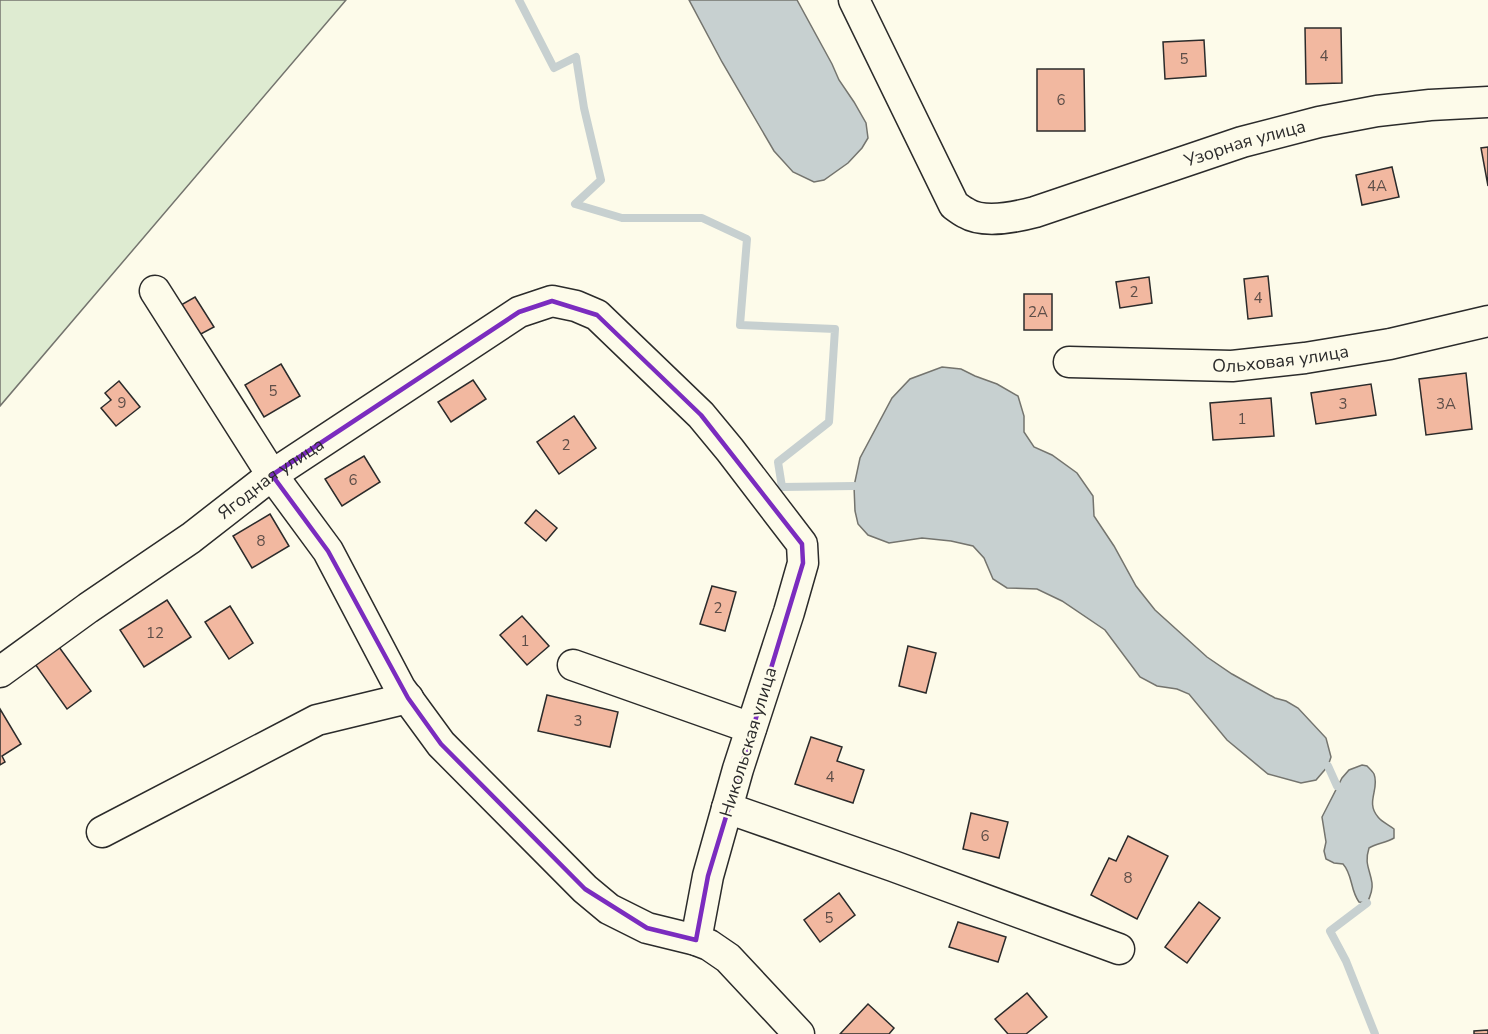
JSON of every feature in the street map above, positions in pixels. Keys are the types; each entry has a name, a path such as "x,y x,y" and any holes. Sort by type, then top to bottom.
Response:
{"street":[{"name":"Узорная улица","path":"854,0 954,205 968,215 986,218 1010,219 1035,212 1242,142 1319,122 1377,111 1488,102"},
{"path":"155,291 272,475 328,551 400,688 441,744 585,890 609,909 647,928 709,945 728,958 799,1034"},
{"name":"Ягодная улица","path":"0,672 190,538 272,475 519,312 552,301 576,306 597,315 701,415 802,544"},
{"name":"Ольховая улица","path":"1069,362 1232,366 1305,358 1390,344 1488,321"},
{"name":"Никольская улица","path":"696,940 708,876 727,808 803,563 802,544"},
{"path":"573,665 751,728"},
{"path":"102,832 317,720 408,698"},
{"path":"727,808 1119,949"}],"highlighted area":[{"path":"552,301 597,315 701,415 802,544 803,563 708,876 696,940 647,928 585,889 441,744 408,698 328,551 272,475 519,312"}],"green space":[{"path":"0,0 346,0 0,406"}],"shaded area":[{"path":"689,0 797,0 839,80 866,123 868,138 848,163 824,180 814,182 793,172 774,151"},
{"path":"942,367 961,369 997,384 1018,396 1024,416 1024,432 1034,447 1052,455 1077,473 1093,496 1094,516 1136,586 1155,610 1207,657 1232,674 1298,708 1326,738 1331,757 1328,766 1316,780 1301,783 1268,774 1227,740 1189,694 1177,689 1157,686 1140,677 1105,630 1062,601 1037,589 1007,588 993,579 984,558 973,546 922,538 889,543 868,535 858,524 854,486 860,458 892,398 910,379"},
{"path":"1362,765 1367,766 1374,774 1374,811 1380,819 1394,829 1394,838 1369,848 1367,862 1372,886 1367,903 1359,902 1343,864 1326,859 1322,817 1342,778 1349,770"}],"building":[{"path":"1305,28 1341,28 1342,83 1306,84"},
{"path":"1204,40 1206,76 1165,79 1163,42"},
{"path":"1037,69 1084,69 1085,131 1037,131"},
{"path":"1488,147 1488,186 1481,148"},
{"path":"1392,167 1399,197 1362,205 1356,175"},
{"path":"1268,276 1272,316 1248,319 1244,279"},
{"path":"1149,277 1152,303 1120,308 1116,282"},
{"path":"1024,294 1052,294 1052,330 1024,330"},
{"path":"195,297 214,327 199,335 181,305"},
{"path":"281,364 300,396 264,417 245,385"},
{"path":"1466,373 1472,429 1426,435 1419,379"},
{"path":"473,380 486,399 451,422 438,402"},
{"path":"119,381 140,407 116,426 101,408 111,400 105,393"},
{"path":"1371,384 1376,415 1316,424 1311,393"},
{"path":"1271,398 1274,436 1213,440 1210,403"},
{"path":"574,416 596,448 559,474 537,442"},
{"path":"364,456 380,482 342,506 325,479"},
{"path":"536,510 557,528 546,541 525,523"},
{"path":"270,514 289,546 252,568 233,536"},
{"path":"712,586 736,592 725,631 700,624"},
{"path":"167,600 191,637 144,667 120,630"},
{"path":"230,606 253,643 229,659 205,622"},
{"path":"522,616 549,646 527,665 500,635"},
{"path":"908,646 936,653 926,693 899,686"},
{"path":"59,647 91,691 67,709 35,664"},
{"path":"547,695 618,712 610,747 538,731"},
{"path":"0,709 21,744 2,756 5,762 0,765"},
{"path":"811,737 842,747 837,761 864,770 853,803 795,784"},
{"path":"971,813 1008,822 999,858 963,849"},
{"path":"1128,836 1168,856 1137,919 1091,895 1109,858 1116,861"},
{"path":"839,893 855,915 820,942 804,920"},
{"path":"1199,902 1220,918 1187,963 1165,947"},
{"path":"958,922 1006,937 998,962 949,947"},
{"path":"1027,993 1047,1017 1026,1034 1008,1034 995,1019"},
{"path":"868,1004 894,1028 889,1034 840,1034"},
{"path":"1488,1030 1488,1034 1474,1034 1474,1031"}],"waterway":[{"path":"519,0 554,68 576,57 584,108 601,180 575,204 622,218 702,218 747,239 740,325 835,329 829,422 778,462 782,487 854,486"},
{"path":"1328,766 1337,786"},
{"path":"1367,903 1330,931 1346,961 1375,1034"}]}
